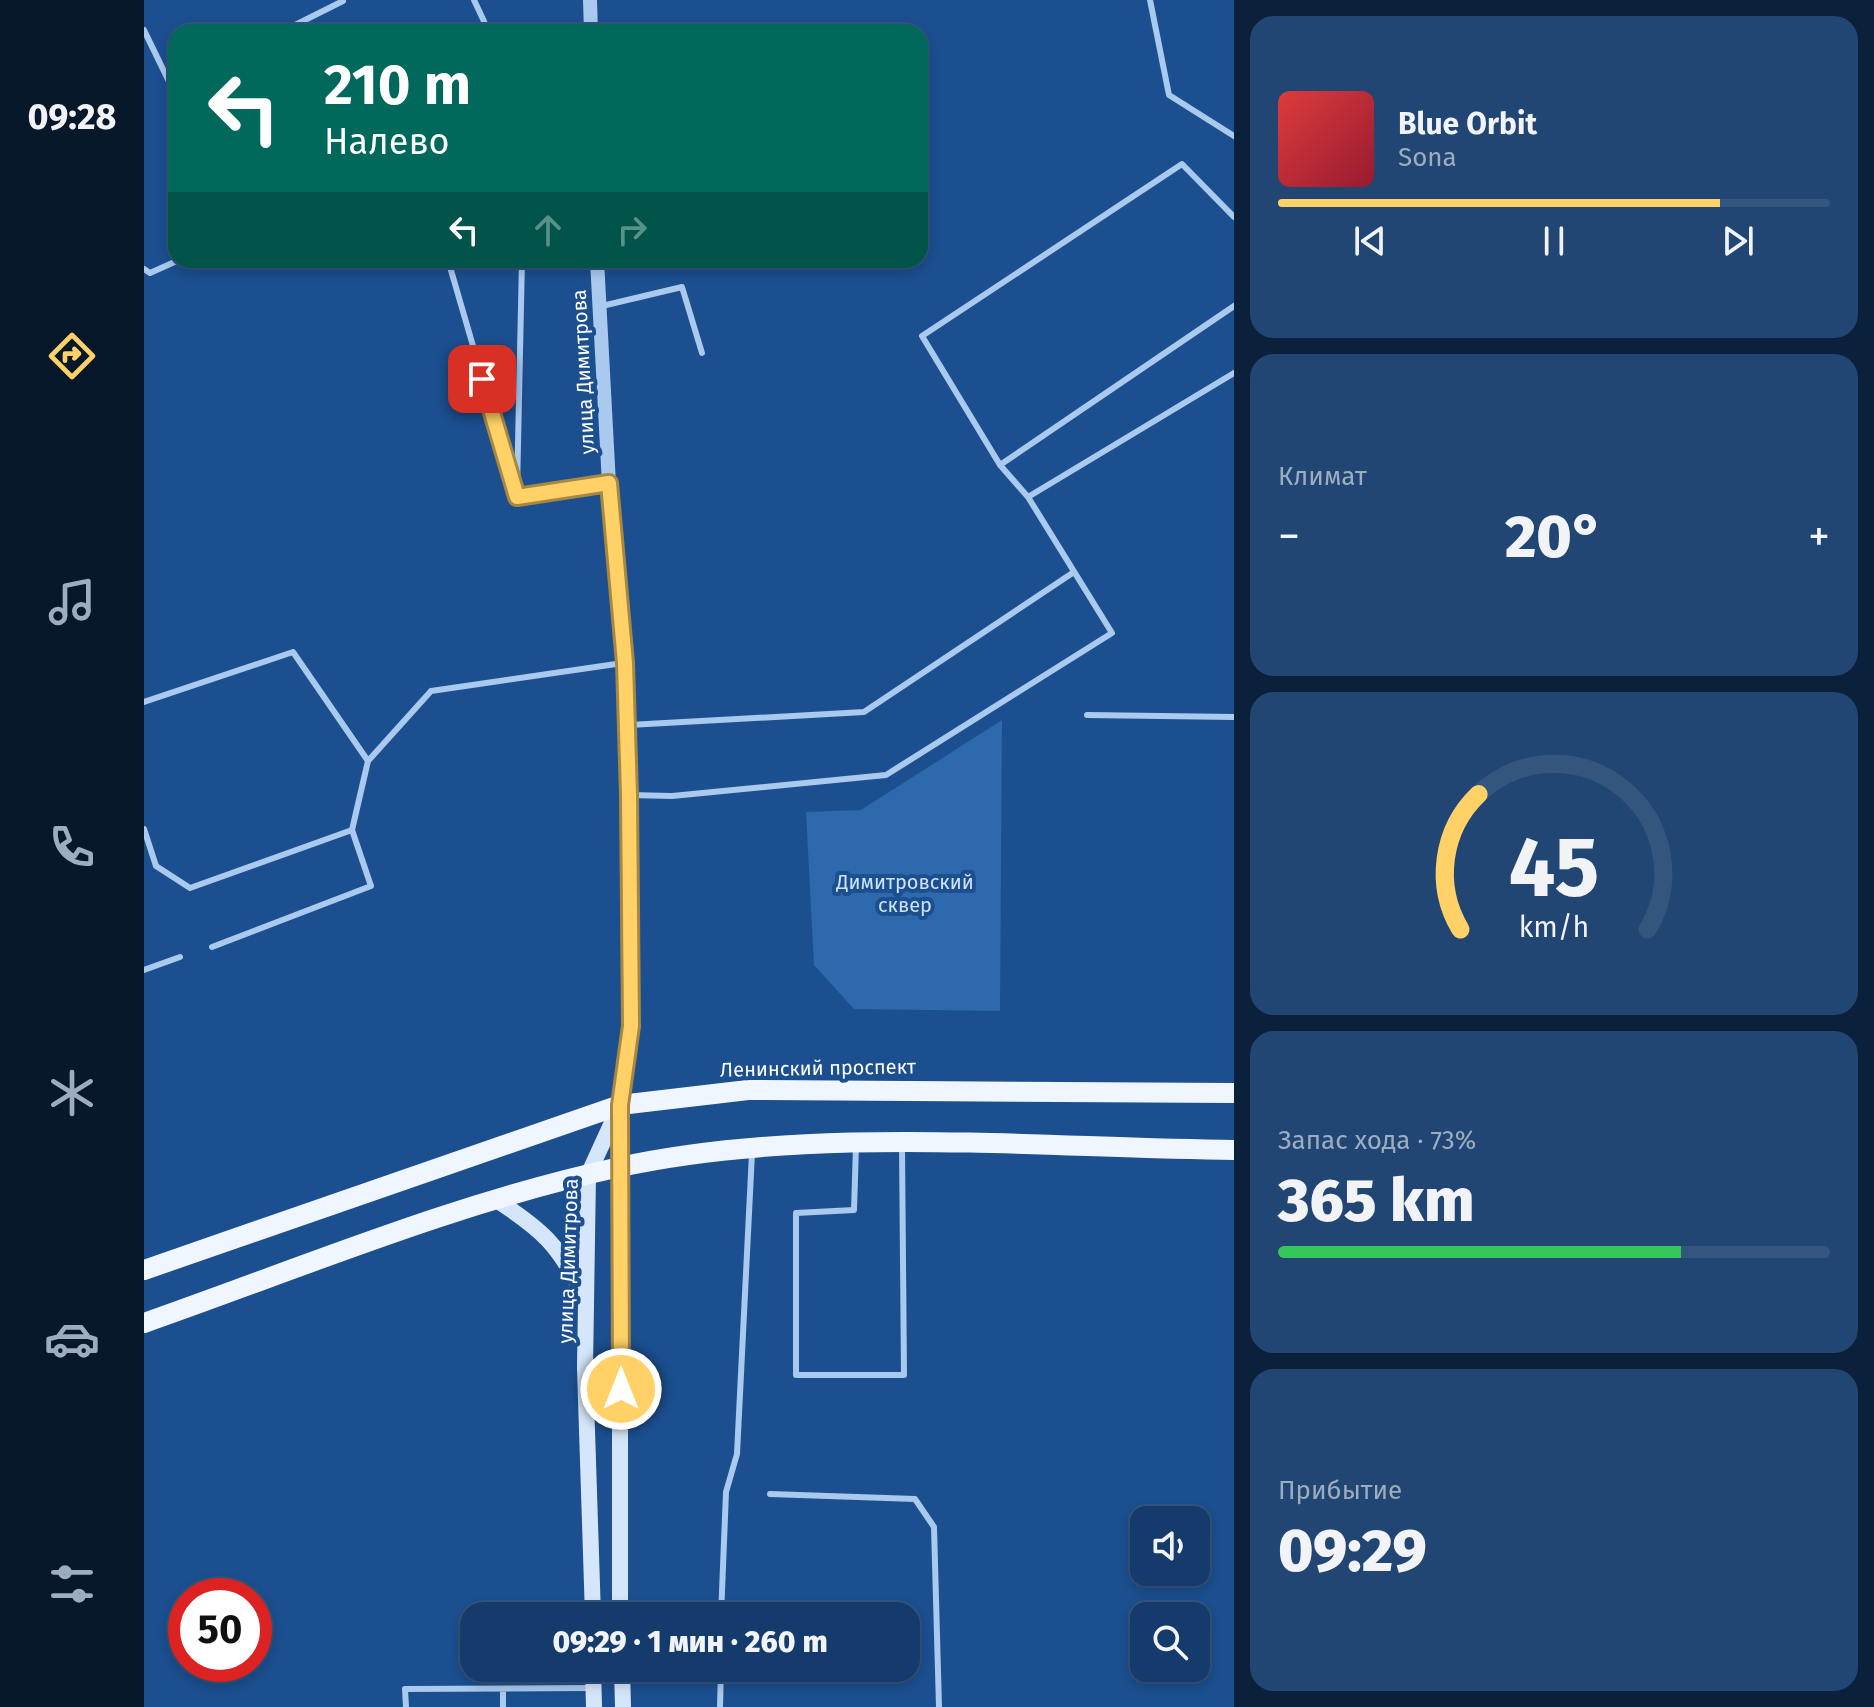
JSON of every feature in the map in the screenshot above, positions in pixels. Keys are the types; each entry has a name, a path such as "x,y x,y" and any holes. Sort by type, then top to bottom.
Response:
{"main road":[{"name":"Ленинский проспект","path":"144,1270 620,1105 748,1090 1234,1093"},
{"name":"улица Димитрова","path":"620,1105 620,1602"},
{"name":"улица Димитрова","path":"593,1602 586,1301 588,1175 620,1105"},
{"path":"144,1323 495,1199 621,1167 752,1149 856,1142 1234,1150"},
{"path":"495,1199 535,1226 567,1259 586,1301"},
{"path":"594,1682 594,1707"},
{"path":"622,1682 623,1707"}],"street":[{"path":"590,0 591,24"},
{"name":"улица Димитрова","path":"597,268 609,483 628,725 631,1026 620,1105"}],"lane":[{"path":"474,0 485,24"},
{"path":"1150,0 1169,95 1234,136"},
{"path":"297,24 343,1"},
{"path":"144,30 168,80"},
{"path":"629,795 672,796 886,775 1112,633 1028,497 1000,465 922,336 1182,164 1234,217"},
{"path":"144,279 147,271 168,264"},
{"path":"450,268 517,497"},
{"path":"517,497 522,268"},
{"path":"598,307 682,287 702,353"},
{"path":"1000,465 1234,306"},
{"path":"1028,497 1234,373"},
{"path":"517,497 609,483"},
{"path":"628,725 864,712 1074,572"},
{"path":"144,702 293,652 368,761"},
{"path":"212,947 371,886 352,830 368,761 431,691 625,663"},
{"path":"1087,715 1234,717"},
{"path":"144,829 156,866 190,888 352,830"},
{"path":"144,970 180,957"},
{"path":"856,1142 854,1210 796,1213 796,1375 904,1375 902,1144"},
{"path":"722,1602 726,1492 737,1454 752,1149"},
{"path":"770,1494 915,1499 934,1527 939,1707"},
{"path":"720,1707 721,1682"},
{"path":"406,1707 405,1689 594,1688"},
{"path":"503,1689 503,1707"}],"green space":[{"name":"Димитровский сквер","path":"1002,720 1000,1011 854,1009 814,965 806,812 861,810"}],"route":[{"path":"482,379 517,497 609,483 625,663 629,795 631,1026 620,1105 621,1389"}]}
